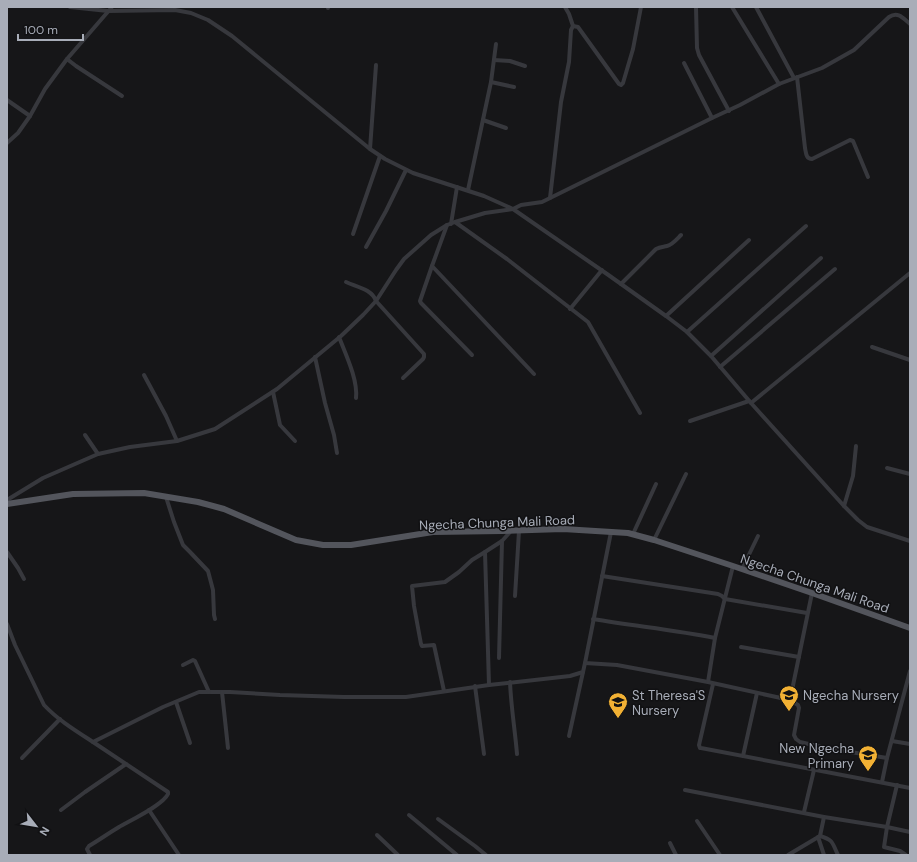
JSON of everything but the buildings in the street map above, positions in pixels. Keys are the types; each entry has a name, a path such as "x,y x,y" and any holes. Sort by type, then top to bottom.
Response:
{"main road":[{"name":"Ngecha Chunga Mali Road","path":"7,504 73,494 144,493 198,502 224,509 296,540 323,545 351,545 433,532 563,529 633,534 742,569 910,628"}],"street":[{"path":"70,7 175,10 191,13 208,20 232,36 380,156 412,173 468,190 512,209 622,284 687,332 711,356 750,402 858,520 868,528 910,541"},
{"path":"550,198 561,102 569,62 571,30 573,26 565,7"},
{"path":"573,26 578,27 621,85 623,83 633,49 641,7"},
{"path":"696,7 697,48 699,55 729,111"},
{"path":"732,7 778,84"},
{"path":"756,7 796,77 807,157 812,159 852,140 868,177"},
{"path":"7,143 18,133 30,116 45,89 67,59 109,8"},
{"path":"7,500 43,478 98,454 130,447 178,441 215,429 273,392 339,337 376,301 404,259 431,235 451,224 486,212 512,209 521,205 542,202 729,111 778,84 822,68 854,50 892,14 898,15 910,24"},
{"path":"468,190 491,82 496,44"},
{"path":"67,59 122,96"},
{"path":"494,60 510,61 525,66"},
{"path":"684,63 712,118"},
{"path":"370,149 376,65"},
{"path":"491,82 514,87"},
{"path":"7,100 30,116"},
{"path":"483,120 506,128"},
{"path":"352,234 380,156"},
{"path":"366,247 406,170"},
{"path":"457,187 451,224 432,266 420,301 421,304 472,355"},
{"path":"451,224 507,259 588,322 640,413"},
{"path":"687,332 806,226"},
{"path":"622,284 656,249 659,247 668,246 681,235"},
{"path":"666,316 749,240"},
{"path":"711,356 821,258"},
{"path":"432,266 534,374"},
{"path":"720,367 835,269"},
{"path":"570,309 602,270"},
{"path":"690,421 750,402 910,273"},
{"path":"346,282 367,290 424,354 423,359 403,378"},
{"path":"339,337 356,382 356,398"},
{"path":"872,347 910,360"},
{"path":"315,357 337,453"},
{"path":"144,375 178,441"},
{"path":"273,392 280,425 295,441"},
{"path":"85,434 98,454"},
{"path":"844,506 853,476 856,446"},
{"path":"887,468 910,474"},
{"path":"654,540 686,474"},
{"path":"633,534 656,484"},
{"path":"166,497 183,545 208,571 213,590 215,619"},
{"path":"514,596 518,530"},
{"path":"444,691 434,645 422,646 421,644 412,586 445,582 472,560 502,541 511,531"},
{"path":"568,736 585,663 610,532"},
{"path":"742,569 758,536"},
{"path":"499,658 502,541"},
{"path":"7,552 24,579"},
{"path":"485,552 488,685"},
{"path":"708,682 715,638 733,566"},
{"path":"602,576 718,594 725,599 807,614"},
{"path":"790,700 812,593"},
{"path":"593,619 715,638"},
{"path":"7,624 15,645 44,705 74,730 168,792 168,796 165,799 149,810 89,846 88,849 90,855"},
{"path":"741,647 799,657"},
{"path":"183,665 193,660 195,661 210,692"},
{"path":"585,663 617,665 708,682 790,700 798,705 799,708 794,735 800,742 887,758"},
{"path":"882,782 910,671"},
{"path":"94,742 163,707 199,692 406,697 475,686 570,676 583,672"},
{"path":"510,682 517,754"},
{"path":"713,684 699,747 910,788"},
{"path":"475,686 484,754"},
{"path":"222,692 228,748"},
{"path":"743,756 757,693"},
{"path":"904,698 910,700"},
{"path":"176,702 190,743"},
{"path":"22,758 60,719"},
{"path":"892,740 910,744"},
{"path":"61,810 126,764"},
{"path":"804,812 814,770"},
{"path":"897,785 884,847 902,851 906,855"},
{"path":"685,790 910,832"},
{"path":"149,810 179,855"},
{"path":"409,815 457,855"},
{"path":"824,817 819,837 824,855"},
{"path":"438,818 486,855"},
{"path":"697,821 720,855"},
{"path":"377,835 398,855"},
{"path":"788,855 819,837 830,839 838,855"},
{"path":"670,843 676,855"},
{"path":"897,850 899,855"}],"place":[{"name":"Ngecha Nursery","path":"789,712"},
{"name":"St Theresa'S Nursery","path":"618,719"},
{"name":"New Ngecha Primary","path":"868,772"}]}
